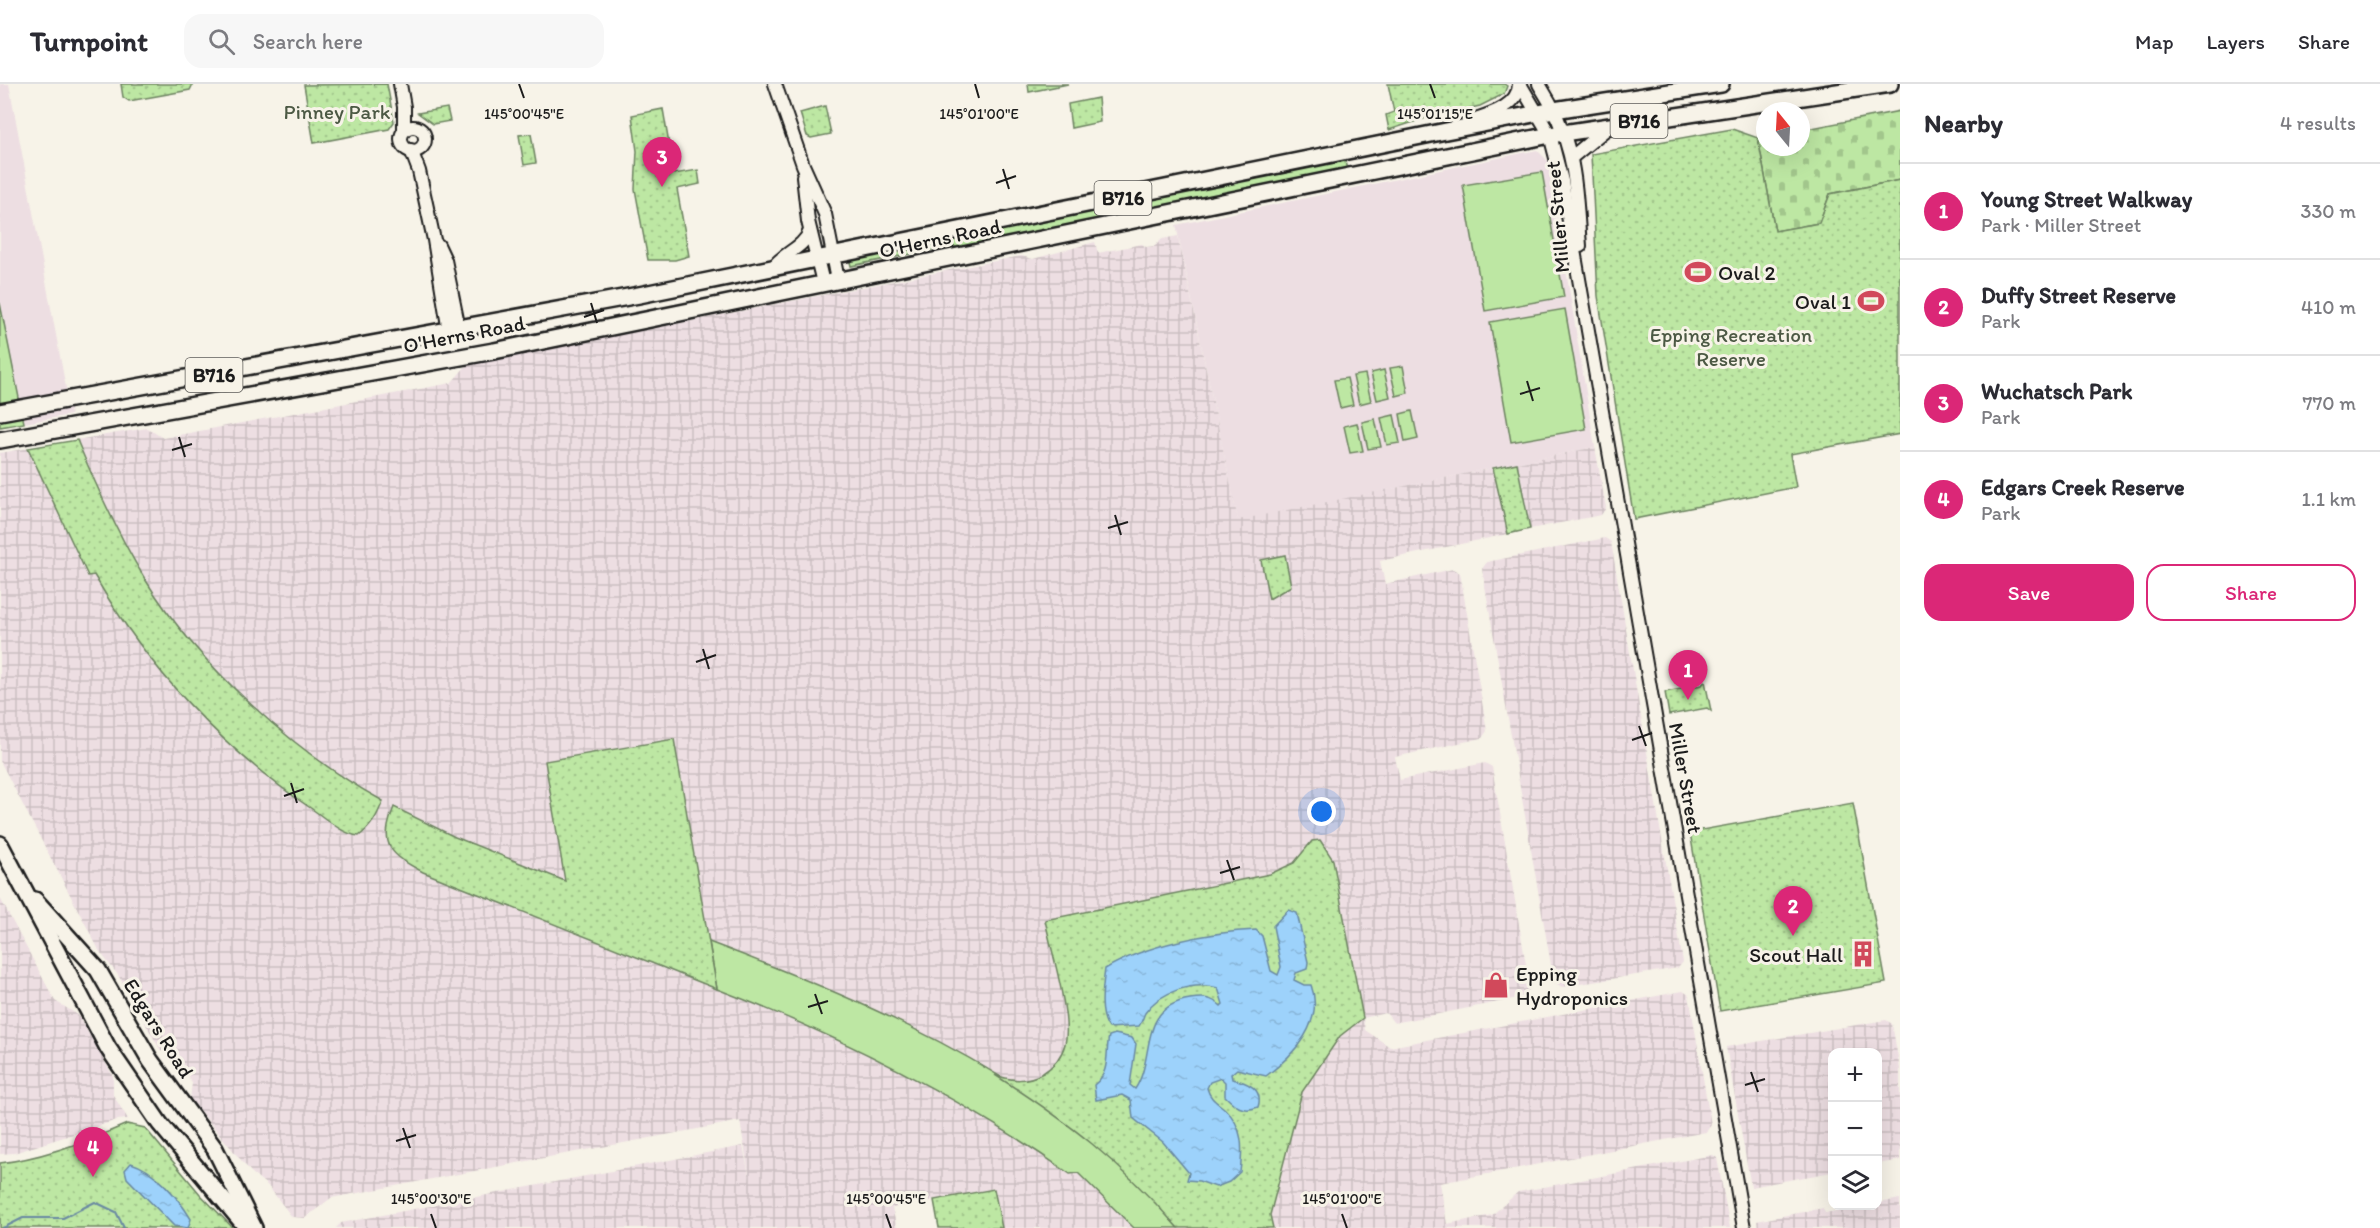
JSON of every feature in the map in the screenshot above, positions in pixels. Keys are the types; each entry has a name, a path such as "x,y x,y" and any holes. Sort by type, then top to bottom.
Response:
{"main road":[{"name":"O'Herns Road","path":"0,412 454,331 818,260 1446,131 1546,112 1721,84"},
{"name":"O'Herns Road","path":"0,440 494,351 1557,134 1890,84"},
{"name":"Edgars Road","path":"0,844 29,903 108,1048 160,1124 247,1228"},
{"name":"Edgars Road","path":"10,863 44,911 98,970 150,1060 215,1149 254,1228"}],"street":[{"path":"400,84 410,129 424,136 416,149 419,171 454,331"},
{"path":"775,84 803,165 842,255 830,281"},
{"path":"1519,84 1546,112"},
{"path":"1446,131 1500,109 1516,96 1519,84"},
{"path":"1539,84 1546,112 1557,134"},
{"path":"1572,157 1611,125"},
{"path":"410,129 401,141 405,148 416,149"},
{"name":"Miller Street","path":"1557,134 1572,157 1579,202 1584,299"},
{"name":"Miller Street","path":"1557,134 1562,181 1744,1228"},
{"path":"803,165 810,231 818,260 830,281"},
{"path":"772,269 779,259 801,245 810,231"}],"shaded area":[{"path":"0,84 9,84 71,415 24,423 0,303"},
{"path":"1537,150 1548,161 1595,447 1238,521 1176,225"},
{"path":"1178,236 1238,520 1493,468 1508,534 1380,561 1385,584 1453,569 1460,573 1487,731 1482,738 1395,757 1400,780 1485,763 1492,767 1530,988 1523,997 1394,1023 1386,1013 1363,1018 1365,1030 1390,1047 1683,991 1689,995 1711,1125 1706,1132 1440,1183 1447,1224 1492,1215 1518,1192 1713,1155 1717,1158 1730,1228 1178,1228 1155,1202 1119,1212 1134,1228 939,1228 934,1200 892,1208 897,1228 336,1228 341,1223 743,1146 750,1180 740,1121 331,1198 305,1218 292,1217 268,1186 251,1172 190,1099 192,1083 174,1054 161,1051 118,975 100,952 0,761 0,453 147,428 163,438 451,383 467,365 1021,256 1033,259 1095,242 1098,253 1142,244 1146,247 1155,246 1162,239"},
{"path":"1595,447 1606,508 1601,515 1530,529 1517,463"},
{"path":"1605,538 1611,542 1683,962 1678,968 1562,987 1554,982 1482,569 1487,562"},
{"path":"0,898 55,1001 78,1015 113,1076 113,1095 128,1119 117,1120 14,1153 0,1154"},
{"path":"1886,1020 1892,1024 1900,1069 1900,1160 1882,1163 1882,1048 1828,1048 1828,1173 1751,1187 1726,1047"},
{"path":"1900,1199 1900,1228 1758,1228 1757,1221 1823,1208 1825,1213 1841,1210 1882,1210 1882,1202"}],"green space":[{"path":"121,84 193,84 190,90 129,101 123,97"},
{"name":"Pinney Park","path":"387,84 394,122 389,129 314,143 304,85"},
{"path":"1028,84 1068,84 1029,92"},
{"path":"1388,84 1504,84 1507,86 1504,94 1480,106 1429,117 1389,130 1386,115 1394,112"},
{"path":"1098,98 1100,122 1071,128 1068,104"},
{"path":"825,106 831,134 811,138 807,136 800,113"},
{"path":"447,108 450,121 433,124 418,113"},
{"path":"663,109 674,174 698,170 700,184 677,189 689,256 675,260 648,260 635,189 637,151 632,115"},
{"path":"1900,111 1900,180 1830,194 1819,223 1775,231 1761,156 1810,156 1810,128"},
{"name":"Epping Recreation Reserve","path":"1732,129 1756,137 1756,156 1761,156 1775,231 1819,223 1830,194 1900,180 1900,434 1790,454 1796,487 1634,519 1598,296 1591,154"},
{"path":"531,134 536,163 524,165 519,135"},
{"path":"1344,157 1347,170 973,247 945,247 851,266 850,262 854,256"},
{"path":"1542,172 1564,297 1485,311 1463,185"},
{"path":"0,303 24,423 0,427"},
{"path":"1565,309 1586,429 1511,442 1490,322"},
{"path":"1403,366 1408,393 1396,396 1390,368"},
{"path":"1384,370 1390,397 1377,400 1371,373"},
{"path":"1365,374 1371,401 1359,404 1353,376"},
{"path":"1347,378 1353,405 1340,408 1334,380"},
{"path":"1412,411 1418,439 1405,442 1400,414"},
{"path":"1394,415 1400,443 1387,445 1381,418"},
{"path":"1375,419 1381,447 1368,449 1362,422"},
{"path":"1357,423 1363,451 1350,453 1344,426"},
{"path":"77,440 108,511 135,562 167,611 192,643 220,674 283,733 316,758 383,801 374,820 359,836 334,825 279,786 218,733 163,674 115,609 94,575 88,576 28,448"},
{"path":"1517,463 1530,529 1508,534 1493,468"},
{"path":"1285,555 1291,586 1269,599 1261,560"},
{"path":"1705,681 1711,711 1707,708 1669,715 1665,692 1702,685"},
{"path":"674,739 717,989 423,872 402,860 390,847 387,831 394,807 455,837 565,881 545,761"},
{"path":"1853,803 1886,983 1720,1011 1690,832"},
{"path":"1320,840 1333,860 1363,1018 1340,1036 1302,1092 1270,1215 1273,1228 1178,1228 1135,1182 1092,1144 1047,1109 995,1075 1019,1080 1037,1076 1054,1064 1065,1044 1066,1018 1045,920 1270,874 1294,863 1312,841"},
{"path":"709,942 809,981 909,1026 1004,1079 1048,1108 1103,1151 1178,1228 1134,1228 1078,1173 1070,1174 943,1094 810,1027 717,989"},
{"path":"127,1124 145,1128 200,1194 233,1228 0,1228 0,1163 65,1148"},
{"path":"994,1189 1002,1228 939,1228 934,1200"}],"water":[{"path":"1288,910 1297,913 1308,962 1307,969 1296,973 1294,980 1304,985 1311,985 1314,1012 1310,1025 1296,1048 1266,1076 1237,1069 1231,1074 1232,1079 1253,1087 1259,1095 1258,1107 1240,1108 1225,1096 1225,1082 1221,1078 1210,1082 1207,1088 1210,1095 1231,1116 1239,1131 1242,1147 1240,1172 1229,1182 1216,1187 1199,1181 1187,1180 1189,1173 1163,1142 1133,1118 1131,1100 1122,1095 1096,1100 1094,1085 1105,1069 1109,1036 1115,1034 1132,1038 1136,1044 1130,1085 1135,1089 1145,1063 1150,1035 1162,1012 1173,1004 1195,998 1210,999 1221,1006 1223,1004 1218,988 1199,986 1178,990 1151,1005 1139,1026 1109,1028 1102,1007 1105,969 1139,953 1178,941 1256,930 1262,936 1271,971 1278,975 1281,967 1273,926"},
{"path":"131,1163 149,1172 173,1193 191,1219 188,1228 174,1226 127,1178 125,1170"}],"waterway":[{"path":"3,1228 23,1218 63,1218 95,1202 116,1212 124,1228"}],"place":[{"name":"Wuchatsch Park","path":"662,187"},
{"name":"Oval 2","path":"1698,272"},
{"name":"Oval 1","path":"1871,301"},
{"name":"Young Street Walkway","path":"1688,700"},
{"name":"Duffy Street Reserve","path":"1793,936"},
{"name":"Scout Hall","path":"1863,954"},
{"name":"Epping Hydroponics","path":"1496,985"},
{"name":"Edgars Creek Reserve","path":"93,1177"}]}
